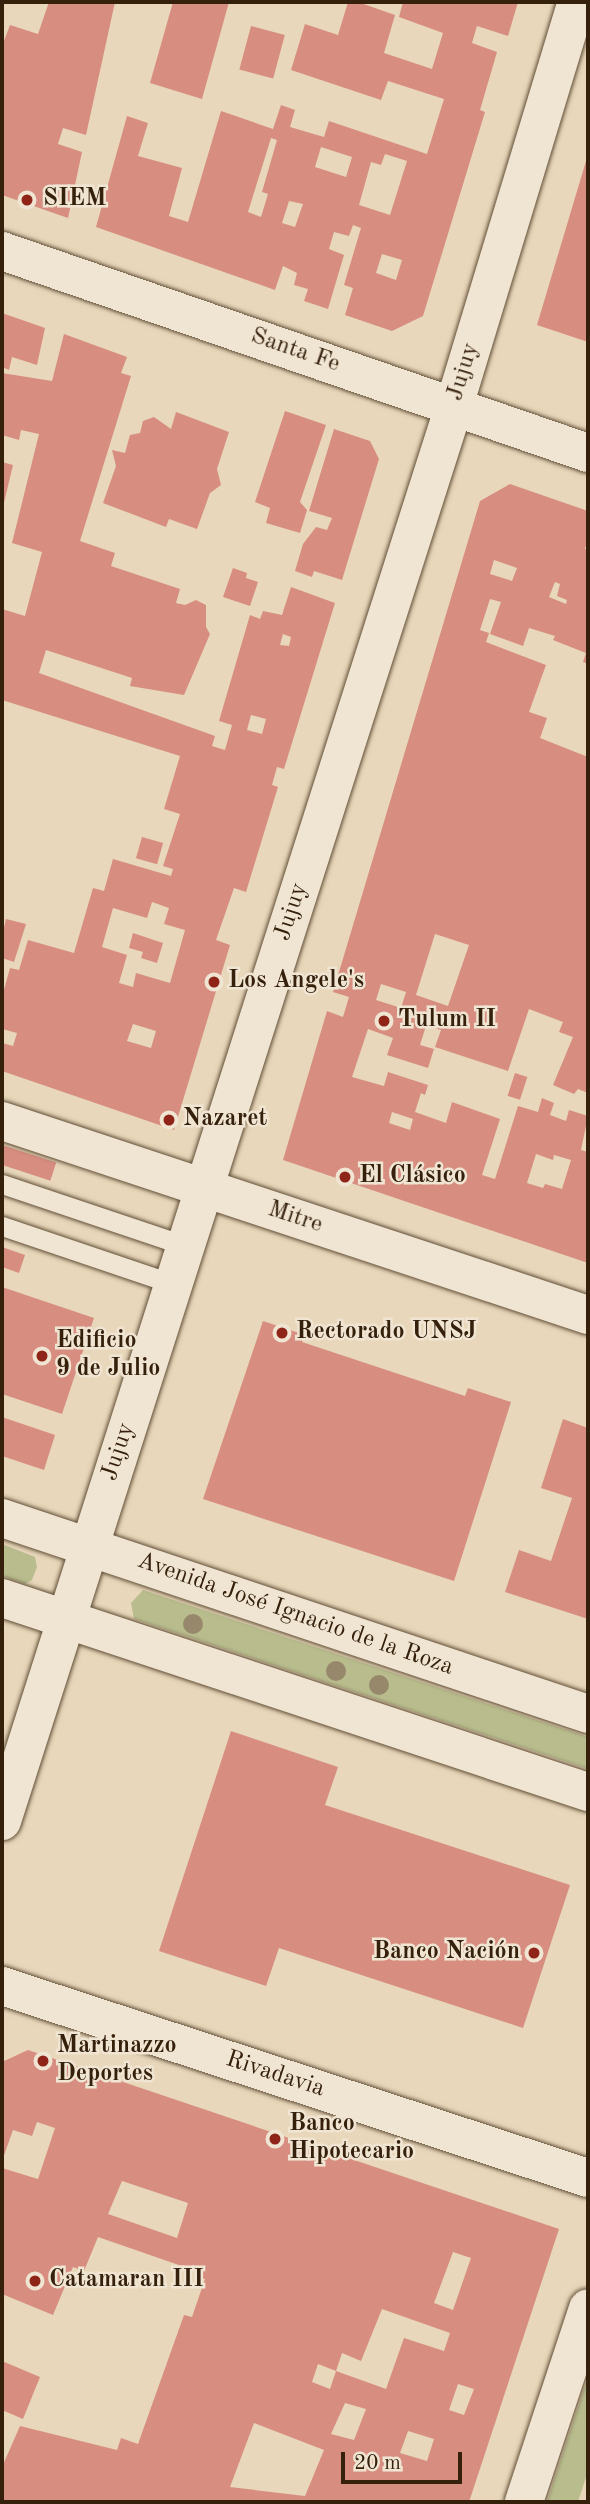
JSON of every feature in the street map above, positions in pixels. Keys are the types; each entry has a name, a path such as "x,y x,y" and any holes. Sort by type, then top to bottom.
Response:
{"street":[{"name":"Jujuy","path":"2,1821 454,406 577,2"},
{"name":"Santa Fe","path":"2,251 588,453"},
{"name":"Mitre","path":"2,1121 588,1315"},
{"name":"Avenida José Ignacio de la Roza","path":"2,1517 588,1714"},
{"path":"2,1598 588,1792"},
{"name":"Rivadavia","path":"2,1986 588,2178"},
{"path":"524,2502 588,2308"}],"lane":[{"path":"2,1184 186,1246"},
{"path":"2,1226 173,1284"}],"green space":[{"path":"2,1544 35,1557 37,1567 32,1580 25,1584 2,1576"},
{"path":"143,1590 588,1737 588,1769 134,1619 131,1603"},
{"path":"588,2377 588,2471 578,2502 547,2502"}],"building":[{"path":"49,2 115,2 86,135 63,128 58,144 82,152 68,218 2,195 2,46 10,25 38,34"},
{"path":"173,2 229,2 202,99 150,83"},
{"path":"348,2 358,2 395,15 384,53 432,69 443,33 399,17 403,2 518,2 508,36 477,26 472,43 497,52 480,110 485,112 423,316 392,331 345,315 353,288 344,285 361,228 353,225 349,236 334,232 329,249 344,255 328,309 304,301 308,289 294,285 297,273 283,266 275,290 96,227 127,116 148,123 138,156 182,168 169,216 188,222 221,111 273,129 281,105 295,110 290,127 324,137 329,121 427,154 444,99 388,81 381,100 291,70 305,24 338,35","holes":["271,138 277,140 262,192 268,194 261,217 248,212","321,147 352,157 346,177 315,167","385,154 407,161 390,215 359,205 371,162 381,165","289,201 303,204 295,227 282,223","382,254 402,260 396,280 376,273"]},
{"path":"251,26 285,35 273,79 239,69"},
{"path":"586,161 588,162 588,342 537,325"},
{"path":"2,313 45,328 37,365 12,357 9,370 2,367"},
{"path":"64,334 127,357 121,373 131,376 80,541 115,553 111,566 180,589 176,603 185,605 196,600 206,605 206,627 210,634 184,695 130,686 132,678 46,650 39,673 215,736 212,746 225,750 232,725 219,721 250,615 260,619 263,611 282,615 291,587 335,603 284,769 277,767 272,785 278,787 246,892 234,888 216,940 230,945 174,1130 2,1071 2,1043 13,1046 17,1033 2,1029 2,997 10,968 19,970 28,940 74,953 93,888 104,891 113,859 171,876 173,869 163,866 180,814 164,809 180,756 2,700 2,609 25,616 42,552 12,543 39,434 21,430 19,440 2,435 2,373 52,381","holes":["283,634 291,637 289,646 280,645","251,715 266,719 262,734 247,730","152,902 169,908 164,924 185,930 170,983 136,973 133,987 119,983 127,955 102,947 113,908 147,918","133,1024 156,1031 151,1048 127,1041"]},
{"path":"285,411 326,425 300,502 307,510 300,533 266,523 270,508 255,502"},
{"path":"176,412 229,432 217,469 221,485 210,493 197,529 169,519 166,527 103,503 116,466 112,450 125,453 130,435 140,433 143,421 154,417 171,429"},
{"path":"334,429 370,441 379,459 342,580 314,571 312,577 295,571 303,544 316,527 327,530 332,518 309,511"},
{"path":"2,462 13,465 3,507 2,507"},
{"path":"510,484 588,511 588,538 585,549 588,550 588,664 583,662 586,653 553,640 555,636 529,628 523,646 490,634 501,602 490,599 480,630 489,633 486,642 546,665 529,712 547,718 540,738 588,757 588,1093 578,1089 574,1094 553,1085 573,1037 559,1032 563,1022 529,1009 508,1071 435,1047 441,1030 426,1026 420,1045 434,1049 428,1068 387,1055 393,1038 368,1029 352,1077 384,1086 388,1072 428,1085 425,1095 421,1093 415,1112 446,1123 452,1102 500,1119 482,1175 495,1179 518,1106 538,1112 542,1098 554,1103 550,1115 566,1121 569,1110 588,1116 581,1150 588,1152 588,1263 283,1160 327,1011 343,1017 349,997 333,992 480,501","holes":["494,560 517,568 512,581 490,574","555,582 560,584 557,596 567,600 566,604 549,597","435,934 469,945 448,1006 416,995","381,984 406,992 401,1008 376,1000","392,1112 413,1119 410,1130 389,1123","536,1154 553,1160 554,1155 571,1160 562,1189 545,1184 543,1188 527,1183"]},
{"path":"233,568 247,573 246,578 258,582 250,606 223,597"},
{"path":"142,837 163,843 157,864 136,858"},
{"path":"6,919 26,924 14,962 2,958 2,936"},
{"path":"133,933 163,943 157,963 141,958 143,952 129,948"},
{"path":"515,1073 527,1077 520,1100 508,1096"},
{"path":"2,1145 56,1163 50,1181 2,1165"},
{"path":"2,1247 25,1255 19,1273 2,1267"},
{"name":"Edificio 9 de Julio","path":"2,1287 94,1318 62,1414 2,1394"},
{"path":"263,1321 305,1335 302,1342 465,1396 468,1388 511,1402 454,1581 203,1499"},
{"path":"2,1417 55,1435 44,1470 2,1456"},
{"path":"563,1419 588,1428 588,1619 505,1592 519,1550 551,1561 572,1498 541,1488"},
{"path":"231,1731 338,1767 325,1805 570,1885 523,2028 279,1948 266,1986 159,1951"},
{"path":"28,2050 559,2229 469,2502 2,2502 2,2467 20,2426 117,2450 121,2438 138,2444 184,2315 192,2317 205,2279 198,2277 199,2272 98,2237 84,2271 73,2267 53,2315 2,2294 2,2168 38,2179 55,2128 37,2122 32,2136 13,2130 2,2161 2,2062","holes":["122,2181 188,2203 177,2238 108,2214","453,2252 471,2258 453,2310 434,2303","382,2309 450,2333 444,2351 404,2338 386,2389 336,2371 342,2353 361,2361","318,2364 336,2371 330,2389 312,2382","458,2384 474,2389 464,2415 449,2410","345,2403 366,2409 354,2440 331,2434","254,2423 324,2450 305,2496 230,2487","408,2431 434,2439 427,2461 400,2453"]},
{"path":"2,2361 40,2377 23,2419 2,2410"}],"place":[{"name":"SIEM","path":"27,200"},
{"name":"Los Angele's","path":"214,982"},
{"name":"Tulum II","path":"384,1021"},
{"name":"Nazaret","path":"169,1120"},
{"name":"El Clásico","path":"345,1177"},
{"name":"Rectorado UNSJ","path":"282,1333"},
{"name":"Edificio 9 de Julio","path":"42,1356"},
{"name":"Banco Nación","path":"534,1953"},
{"name":"Martinazzo Deportes","path":"43,2061"},
{"name":"Banco Hipotecario","path":"275,2139"},
{"name":"Catamaran III","path":"35,2281"}]}
